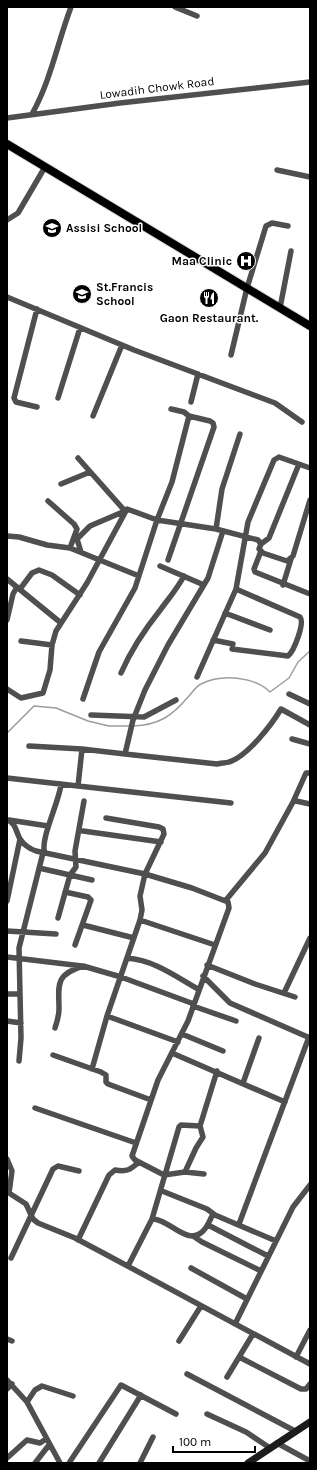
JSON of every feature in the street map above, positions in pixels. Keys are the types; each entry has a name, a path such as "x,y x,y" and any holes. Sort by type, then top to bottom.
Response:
{"main road":[{"path":"7,144 310,326"},
{"path":"248,1463 295,1431 310,1423"}],"street":[{"path":"32,114 48,83 62,32 71,7"},
{"path":"174,7 197,16"},
{"name":"Lowadih Chowk Road","path":"7,118 310,82"},
{"path":"7,220 18,213 45,167"},
{"path":"277,170 310,177"},
{"path":"231,355 247,288 266,226 272,223 288,226"},
{"path":"280,308 291,250"},
{"path":"7,297 122,345 275,403 302,422"},
{"path":"37,309 14,398 16,402 37,406"},
{"path":"58,398 80,328"},
{"path":"93,416 122,345"},
{"path":"191,402 198,374"},
{"path":"168,560 214,427 213,422 189,416 184,412 171,409"},
{"path":"83,699 99,652 134,592 157,520 172,482 189,416"},
{"path":"216,529 222,489 240,434"},
{"path":"197,677 224,613 236,589 243,560 248,522 274,460 279,457 310,468"},
{"path":"78,458 125,511"},
{"path":"299,464 269,538 261,544 254,569 255,572 283,585 310,594"},
{"path":"61,484 90,472"},
{"path":"283,585 310,500"},
{"path":"48,501 74,524 77,529 70,548"},
{"path":"81,552 77,539 90,526 130,509 157,520 179,525 216,529 258,540 261,544"},
{"path":"7,689 20,698 43,693 50,670 52,645 56,631 80,595 125,511"},
{"path":"125,754 133,719 144,690 212,569 223,531"},
{"path":"7,536 19,537 47,546 70,548 139,576"},
{"path":"260,551 284,560 291,559"},
{"path":"160,566 204,585"},
{"path":"7,620 13,594 32,573 39,570 52,575 80,595"},
{"path":"121,673 133,649 161,608 175,593 184,576"},
{"path":"7,579 61,623"},
{"path":"213,640 232,647 288,656 294,646 302,623 300,617 236,589"},
{"path":"224,613 270,630"},
{"path":"21,641 52,645"},
{"path":"289,694 310,704"},
{"path":"91,715 133,719 147,716 176,700"},
{"path":"29,746 82,749 217,764 231,762 250,748 272,724 281,708 310,725"},
{"path":"292,739 310,744"},
{"path":"78,786 82,749"},
{"path":"226,900 265,853 293,802 306,773 310,773"},
{"path":"7,778 231,803"},
{"path":"19,1061 21,1023 18,958 22,932 43,853 45,853 44,845 48,826 60,792 61,784"},
{"path":"58,918 70,875 76,867 75,860 84,801"},
{"path":"293,802 296,801 310,804"},
{"path":"92,1069 107,1016 140,920 142,910 140,896 145,874 164,834 163,829 159,827 106,818"},
{"path":"8,820 48,826"},
{"path":"8,820 15,827 20,839 29,848 43,853 145,874 226,900 228,902 229,908 193,1005 182,1034 158,1080 132,1156 139,1162 164,1175 185,1172 204,1174"},
{"path":"83,831 161,842"},
{"path":"7,901 20,839"},
{"path":"39,868 92,880"},
{"path":"65,892 90,898 90,904 75,945"},
{"path":"140,920 215,945"},
{"path":"83,924 134,938"},
{"path":"7,931 56,934"},
{"path":"284,993 310,938"},
{"path":"7,957 83,966 120,977 236,1021"},
{"path":"127,958 151,962 198,989"},
{"path":"207,965 295,997"},
{"path":"56,1028 59,1008 58,985 66,975 83,966"},
{"path":"203,976 225,999 235,1005 309,1037 239,1224"},
{"path":"7,994 20,994"},
{"path":"107,1016 178,1042"},
{"path":"7,1021 21,1023"},
{"path":"182,1034 223,1051"},
{"path":"243,1083 259,1038"},
{"path":"172,1053 217,1071 285,1102"},
{"path":"53,1055 104,1074 108,1084 151,1100"},
{"path":"185,1172 196,1148 204,1137 200,1126 217,1071"},
{"path":"35,1108 136,1143"},
{"path":"128,1266 152,1218 162,1191 164,1175 179,1127 181,1125 200,1126"},
{"path":"7,1160 12,1171 8,1193 26,1204 32,1216 38,1223 78,1240 310,1364"},
{"path":"78,1240 109,1175 115,1170 124,1172 131,1170 139,1162"},
{"path":"12,1258 53,1169 58,1166 79,1171"},
{"path":"235,1324 293,1207 310,1185"},
{"path":"162,1191 207,1209 215,1215 276,1241"},
{"path":"305,1191 310,1196"},
{"path":"193,1236 202,1232 208,1225 212,1216 215,1215"},
{"path":"152,1218 158,1219 184,1234 193,1236 202,1242 261,1271"},
{"path":"208,1225 268,1256"},
{"path":"191,1268 247,1299"},
{"path":"179,1341 201,1306"},
{"path":"296,1357 310,1330"},
{"path":"227,1377 254,1334"},
{"path":"239,1357 301,1389 306,1389 310,1384"},
{"path":"187,1374 295,1431"},
{"path":"7,1389 9,1382"},
{"path":"9,1382 27,1402 60,1463"},
{"path":"69,1463 119,1387 124,1385 176,1414"},
{"path":"27,1402 35,1390 42,1386 73,1396"},
{"path":"99,1463 141,1395"},
{"path":"207,1414 246,1432 270,1448"},
{"path":"140,1463 153,1437"},
{"path":"7,1458 27,1440 40,1443 46,1439"},
{"path":"277,1443 310,1462"},
{"path":"35,1463 49,1445"}],"waterway":[{"path":"133,726 150,724 164,718 182,704 197,686 209,681 237,678 255,683 270,692 289,678 298,662 310,651"},
{"path":"7,733 34,706 56,708 88,721 109,726 130,726"}],"place":[{"name":"Assisi School","path":"52,228"},
{"name":"Maa Clinic","path":"246,261"},
{"name":"St.Francis School","path":"82,294"},
{"name":"Gaon Restaurant.","path":"209,298"}]}
